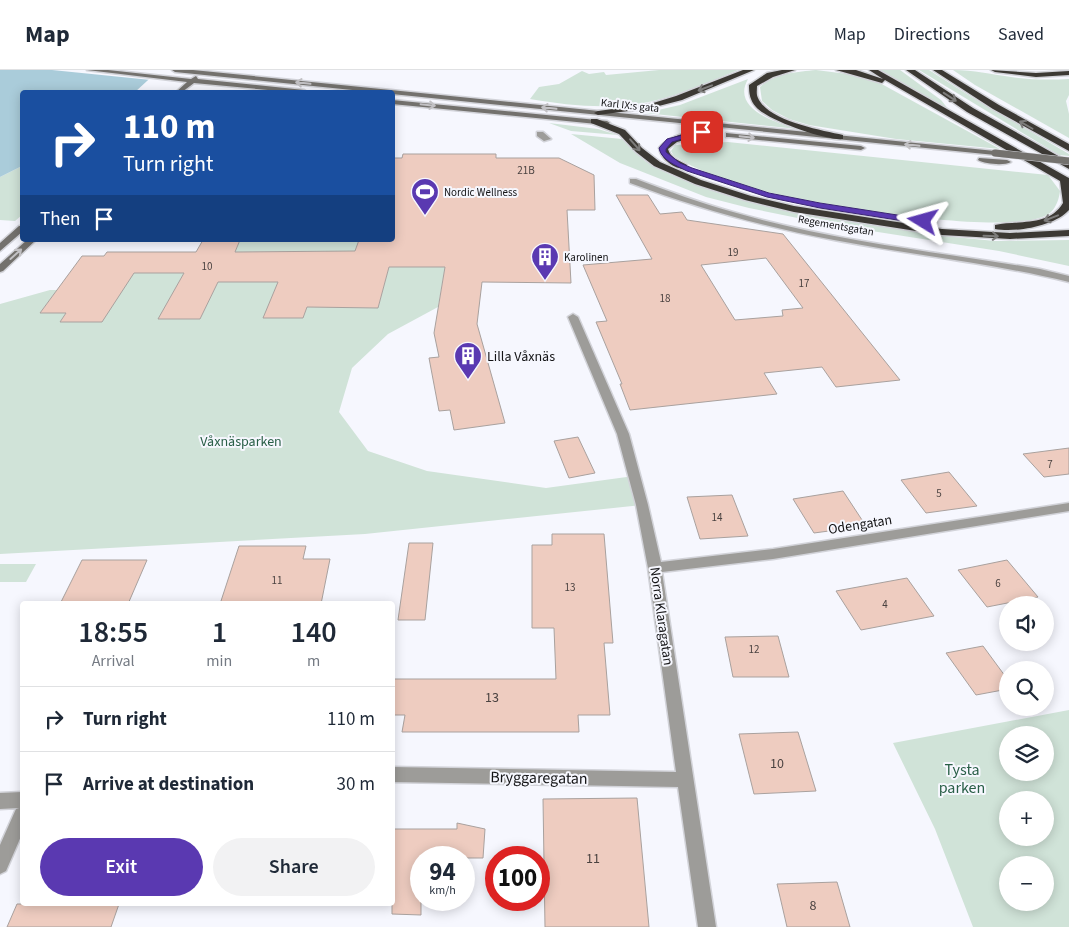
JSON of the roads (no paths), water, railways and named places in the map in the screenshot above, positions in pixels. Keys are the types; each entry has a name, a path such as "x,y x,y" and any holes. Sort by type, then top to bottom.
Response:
{"highway":[{"path":"596,117 680,98 750,70"},
{"path":"791,70 770,75 753,85 752,98 756,104 774,116 789,122 840,137"},
{"path":"840,70 869,76 917,95"},
{"path":"707,133 670,141 662,148 663,153 689,170 759,193 820,206 972,226 1037,223 1060,215 1068,204 1066,181 873,70"},
{"path":"910,70 970,110 1069,167"},
{"path":"937,70 996,107 1069,148"},
{"path":"995,70 1036,75 1069,73"},
{"path":"596,117 622,132 639,150 657,164 698,182 748,198 794,209 957,234 1010,236 1069,233"}],"street":[{"path":"90,70 284,90"},
{"name":"Karl IX:s gata","path":"175,70 220,72 360,90"},
{"path":"240,70 255,78"},
{"path":"181,90 204,71"},
{"path":"202,90 220,72"},
{"path":"222,90 244,86"},
{"name":"Karl IX:s gata","path":"395,94 596,117 623,124"},
{"name":"Karl IX:s gata","path":"395,102 840,137 1069,161"},
{"name":"Karl IX:s gata","path":"672,129 707,133"},
{"path":"721,134 1069,167"},
{"name":"Regementsgatan","path":"633,181 667,195 718,212 794,230 1040,272 1069,279"},
{"path":"0,248 20,230"},
{"path":"0,269 30,242"},
{"name":"Norra Klaragatan","path":"574,317 623,434 655,568 707,927"},
{"name":"Odengatan","path":"655,568 773,554 1069,507"},
{"name":"Bryggaregatan","path":"395,774 685,780"},
{"path":"0,801 20,800"},
{"path":"0,865 20,820"}],"water":[{"path":"0,70 159,70 137,90 20,90 20,167 0,177"}],"place":[{"name":"Nordic Wellness","path":"425,216"},
{"name":"Karolinen","path":"545,281"},
{"name":"Lilla Våxnäs","path":"468,380"}],"park label":[{"name":"Våxnäsparken","path":"241,441"},
{"name":"Tysta parken","path":"962,778"}]}
